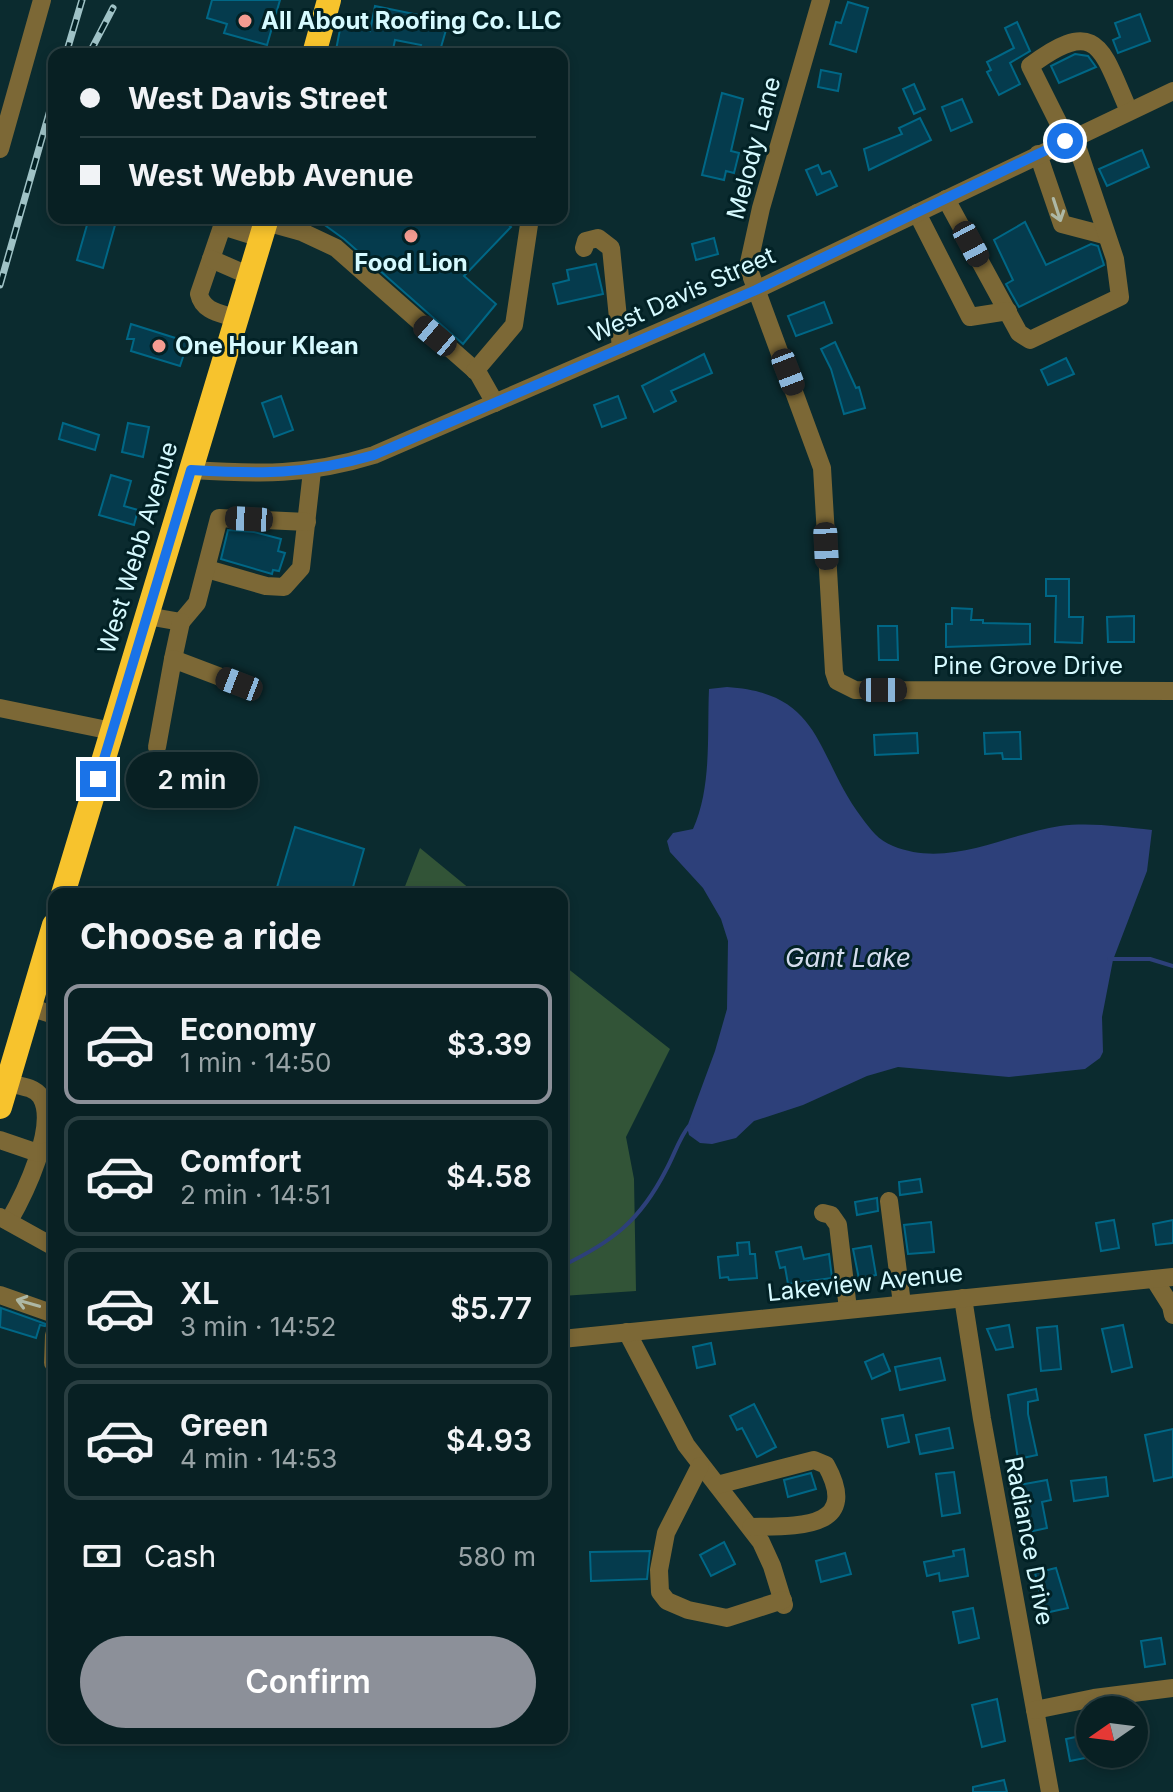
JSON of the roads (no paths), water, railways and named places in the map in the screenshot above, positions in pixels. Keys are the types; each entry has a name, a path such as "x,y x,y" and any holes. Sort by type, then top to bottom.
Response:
{"highway":[{"path":"316,48 329,0"},
{"name":"West Webb Avenue","path":"65,888 265,226"},
{"path":"0,1107 48,945"}],"street":[{"path":"0,149 42,0"},
{"name":"Melody Lane","path":"821,0 748,267 822,468 837,681"},
{"path":"946,199 1019,333 1030,340 1120,297 1115,259 1070,138 1030,66 1054,48 1078,39 1093,42 1103,53 1129,111"},
{"name":"West Davis Street","path":"191,470 280,474 312,471 374,455 756,290 1173,91"},
{"path":"1038,154 1062,224 1104,235"},
{"path":"917,213 970,317 1008,311"},
{"path":"223,224 199,294 206,309 238,319"},
{"path":"244,224 302,232 336,248 475,371 495,403"},
{"path":"475,371 514,325 529,224"},
{"path":"584,248 586,241 598,238 611,248 621,348"},
{"path":"211,259 250,276"},
{"path":"207,569 266,586 284,587 301,568 312,471"},
{"path":"157,747 181,622 197,603 219,518 307,522"},
{"path":"147,616 181,622"},
{"path":"173,659 239,684"},
{"name":"Pine Grove Drive","path":"837,681 855,690 1173,691"},
{"path":"0,708 112,731"},
{"path":"29,1007 48,1013"},
{"path":"7,1083 32,1089 41,1098 46,1151 22,1199 4,1219 48,1244"},
{"path":"0,1140 46,1151"},
{"path":"889,1201 902,1304"},
{"path":"823,1213 831,1215 838,1225 848,1309"},
{"name":"Lakeview Avenue","path":"568,1338 1173,1277"},
{"path":"1154,1279 1171,1306 1173,1315"},
{"path":"0,1295 48,1312"},
{"name":"Radiance Drive","path":"963,1298 1050,1792"},
{"path":"627,1332 700,1466 751,1527 772,1566 783,1602 727,1618 688,1610 667,1601 660,1592 659,1570 666,1533 700,1466"},
{"path":"717,1485 814,1460 826,1465 835,1481 838,1501 835,1511 824,1519 809,1523 751,1527"},
{"path":"1035,1710 1094,1698 1173,1688"}],"water":[{"name":"Gant Lake","path":"727,687 759,692 782,701 800,715 862,818 879,838 893,846 935,854 977,848 1060,826 1094,825 1152,830 1147,871 1113,960 1102,1017 1103,1052 1100,1058 1085,1069 1009,1077 898,1067 867,1076 803,1105 754,1121 736,1138 712,1144 700,1143 689,1135 687,1127 727,1009 728,941 721,919 703,888 670,852 667,841 673,833 693,829 706,778 709,689"}],"waterway":[{"path":"1109,959 1150,959 1173,966"},
{"path":"568,1263 610,1239 635,1216 656,1188 689,1126"}],"railway":[{"path":"68,48 82,0"},
{"path":"92,48 113,8"},
{"path":"0,285 48,117"}],"place":[{"name":"All About Roofing Co. LLC","path":"245,21"},
{"name":"Food Lion","path":"411,236"},
{"name":"One Hour Klean","path":"159,346"}]}
